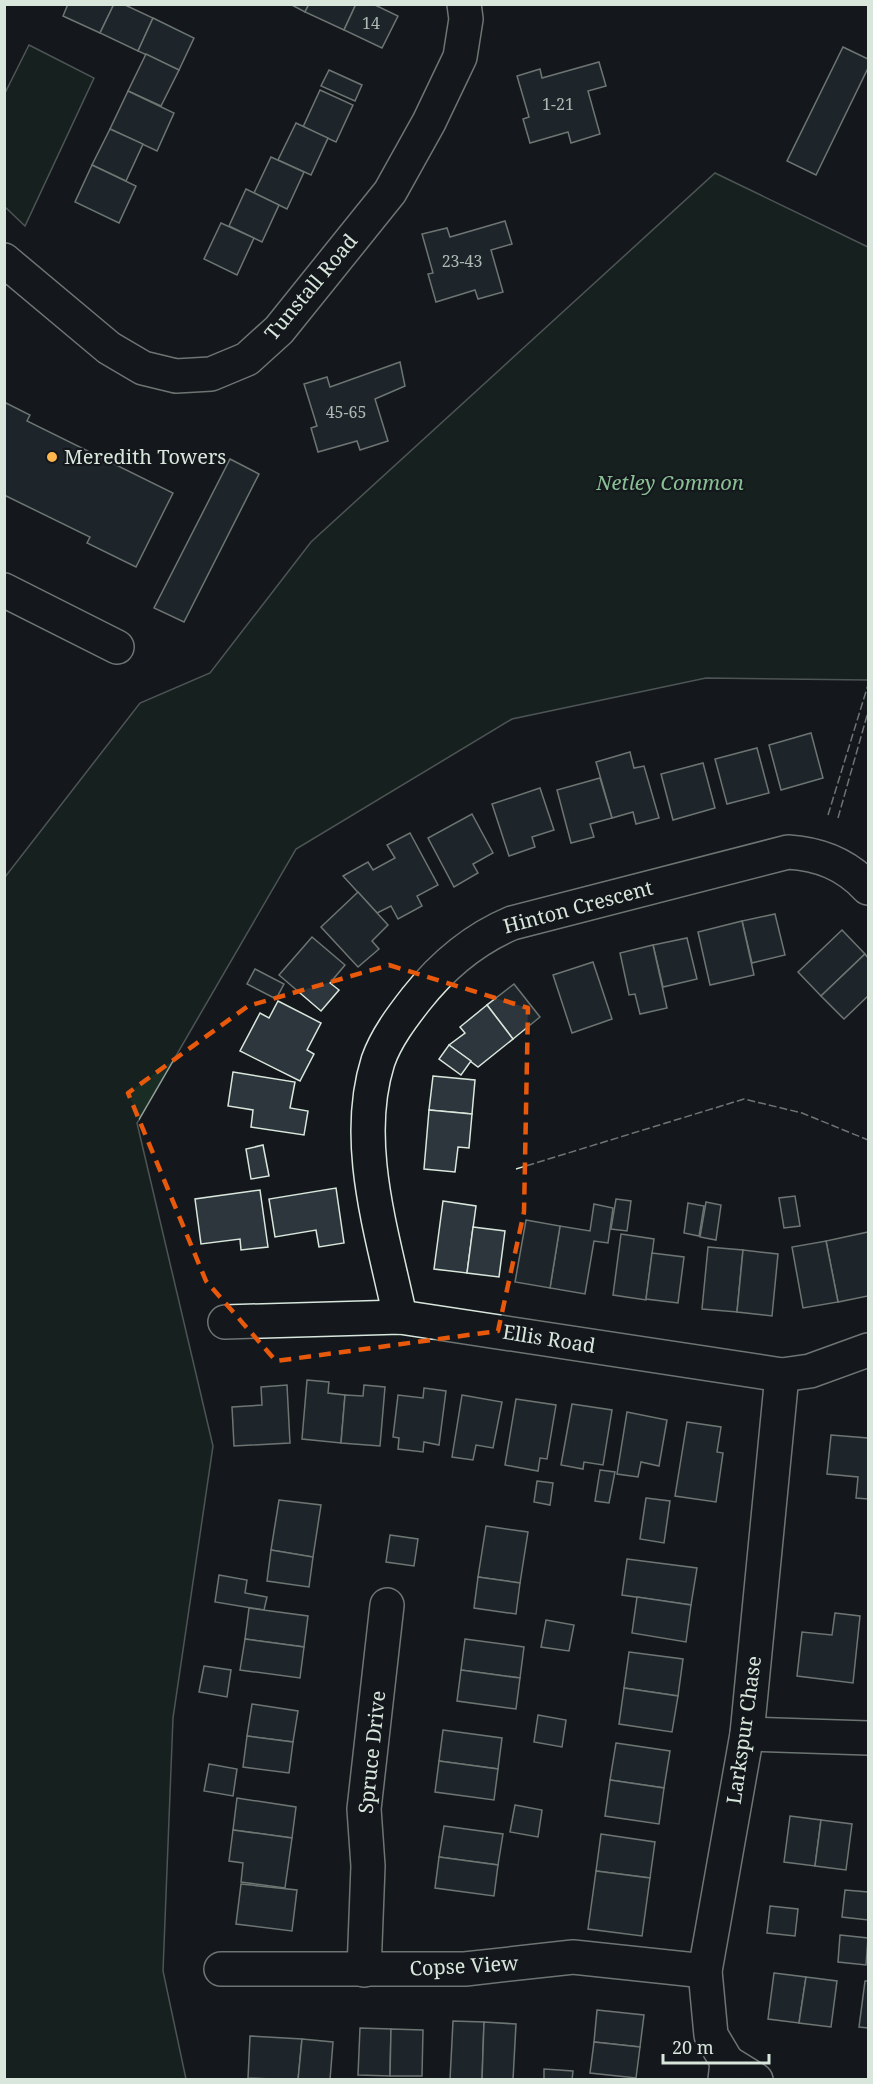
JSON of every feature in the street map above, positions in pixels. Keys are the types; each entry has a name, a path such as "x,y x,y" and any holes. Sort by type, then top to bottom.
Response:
{"street":[{"name":"Tunstall Road","path":"8,271 109,348 143,368 176,376 211,374 247,359 279,330 390,192 429,122 460,57 466,19 464,4"},
{"path":"4,590 117,647"},
{"name":"Hinton Crescent","path":"400,1317 369,1164 368,1106 379,1059 398,1023 426,987 460,954 493,931 512,923 788,852 814,854 832,860 868,888"},
{"name":"Ellis Road","path":"225,1322 400,1317 782,1375 810,1371 868,1350"},
{"name":"Larkspur Chase","path":"726,2071 711,2035 705,1971 747,1734 782,1375"},
{"name":"Spruce Drive","path":"364,1970 368,1866 363,1809 387,1605"},
{"path":"747,1734 868,1738"},
{"name":"Copse View","path":"221,1969 465,1969 573,1957 705,1971"},
{"path":"726,2071 756,2079"}],"highlighted area":[{"path":"389,965 528,1008 524,1212 498,1331 276,1361 206,1281 128,1093 248,1006"}],"green space":[{"path":"29,45 94,78 25,226 5,207 5,93"},
{"name":"Netley Common","path":"715,173 868,247 868,680 706,678 512,719 296,849 137,1123 213,1446 173,1718 163,1971 186,2079 5,2079 5,877 140,703 210,673 311,542"}],"building":[{"path":"68,4 114,4 100,33 63,16"},
{"path":"114,4 123,4 153,18 138,51 100,33"},
{"path":"290,4 309,4 305,12"},
{"path":"309,4 356,4 344,30 305,12"},
{"path":"356,4 373,4 398,16 382,48 344,30"},
{"path":"153,18 194,38 179,70 138,51"},
{"path":"843,47 868,59 868,68 816,175 787,161"},
{"path":"146,54 179,70 161,106 128,91"},
{"path":"599,62 606,86 588,91 600,134 571,143 568,132 530,143 523,119 529,117 517,76 540,69 542,78"},
{"path":"329,70 362,85 355,101 321,86"},
{"path":"320,90 353,105 336,142 303,127"},
{"path":"128,91 174,113 157,151 110,129"},
{"path":"296,123 328,138 311,175 278,160"},
{"path":"110,129 143,144 126,181 92,165"},
{"path":"271,157 304,172 287,209 254,193"},
{"path":"92,165 136,186 119,223 75,202"},
{"path":"246,189 279,205 262,242 229,226"},
{"path":"505,221 512,244 491,250 503,292 478,299 475,290 436,302 428,274 433,273 422,234 447,228 450,237"},
{"path":"221,223 254,238 237,275 204,259"},
{"path":"400,362 405,386 375,399 388,441 360,450 357,441 318,452 311,428 317,426 304,384 327,377 330,387"},
{"name":"Meredith Towers","path":"4,402 30,415 27,421 173,493 136,567 87,543 90,537 4,495"},
{"path":"230,459 259,474 184,622 154,608"},
{"path":"811,733 823,778 781,790 769,745"},
{"path":"757,748 769,793 727,804 715,759"},
{"path":"630,752 634,768 644,766 659,818 636,824 633,812 612,818 596,762"},
{"path":"703,763 715,808 673,820 661,774"},
{"path":"600,778 612,818 590,824 594,837 571,843 557,790"},
{"path":"540,788 554,830 532,837 535,847 509,856 492,804"},
{"path":"472,814 493,853 473,864 478,873 454,887 428,838"},
{"path":"410,833 438,885 417,896 422,906 398,919 391,906 377,913 343,876 368,862 373,870 395,858 387,845"},
{"path":"358,892 388,925 372,941 379,949 358,967 321,927"},
{"path":"775,914 785,955 752,963 742,921"},
{"path":"742,921 754,975 710,985 698,932"},
{"path":"842,930 865,954 821,996 798,972"},
{"path":"312,937 345,965 330,983 339,990 321,1011 279,975"},
{"path":"687,938 697,979 663,987 653,945"},
{"path":"653,945 667,1008 640,1014 635,994 629,995 620,953"},
{"path":"865,954 868,958 868,996 844,1019 821,996"},
{"path":"593,962 612,1019 572,1033 553,975"},
{"path":"255,969 284,984 276,999 247,984"},
{"path":"514,984 540,1017 513,1039 487,1005"},
{"path":"278,1001 321,1023 307,1050 314,1054 300,1081 240,1051 260,1013 269,1018"},
{"path":"487,1005 513,1039 478,1067 449,1045 465,1033 460,1027"},
{"path":"449,1045 471,1061 461,1075 439,1059"},
{"path":"233,1072 295,1082 290,1108 308,1111 304,1135 251,1127 253,1110 228,1106"},
{"path":"433,1076 475,1080 472,1114 429,1110"},
{"path":"429,1110 472,1114 469,1148 458,1147 455,1172 424,1169"},
{"path":"263,1145 269,1176 251,1179 246,1149"},
{"path":"336,1188 344,1243 319,1247 316,1230 275,1237 269,1199"},
{"path":"260,1190 268,1247 241,1250 240,1239 201,1244 195,1199"},
{"path":"795,1196 800,1226 784,1228 779,1198"},
{"path":"616,1199 631,1201 627,1231 611,1229"},
{"path":"443,1201 476,1206 467,1273 434,1269"},
{"path":"706,1202 721,1205 716,1240 700,1237"},
{"path":"688,1203 704,1206 699,1236 684,1233"},
{"path":"594,1204 613,1208 608,1243 594,1241 585,1294 550,1288 560,1226 590,1231"},
{"path":"526,1220 560,1226 550,1288 515,1282"},
{"path":"473,1227 505,1231 499,1277 467,1273"},
{"path":"868,1232 868,1296 838,1302 826,1241"},
{"path":"621,1234 654,1239 646,1300 613,1295"},
{"path":"826,1241 838,1302 803,1308 792,1247"},
{"path":"708,1247 743,1250 737,1312 702,1309"},
{"path":"743,1250 778,1254 772,1316 737,1312"},
{"path":"652,1253 684,1257 678,1303 646,1299"},
{"path":"307,1380 329,1382 328,1393 345,1395 341,1443 302,1439"},
{"path":"287,1385 290,1443 234,1446 232,1407 262,1405 261,1387"},
{"path":"364,1385 385,1387 380,1446 341,1443 345,1395 363,1396"},
{"path":"424,1388 446,1391 439,1445 424,1442 423,1452 398,1449 399,1438 393,1437 398,1395 423,1398"},
{"path":"462,1395 502,1402 493,1448 476,1445 473,1460 452,1457"},
{"path":"516,1399 556,1405 547,1459 540,1458 538,1471 505,1465"},
{"path":"572,1404 612,1410 603,1465 584,1462 583,1469 561,1465"},
{"path":"627,1412 667,1420 659,1466 641,1462 638,1477 617,1474"},
{"path":"687,1422 721,1427 717,1452 723,1453 716,1502 675,1496"},
{"path":"831,1435 868,1438 868,1499 856,1498 858,1477 827,1474"},
{"path":"600,1470 615,1472 609,1503 595,1501"},
{"path":"537,1481 553,1483 550,1505 534,1502"},
{"path":"646,1498 670,1501 664,1543 640,1539"},
{"path":"279,1500 321,1505 313,1557 271,1550"},
{"path":"486,1526 528,1532 520,1583 478,1577"},
{"path":"390,1535 418,1539 414,1566 386,1562"},
{"path":"271,1550 313,1557 309,1587 267,1581"},
{"path":"627,1559 697,1568 691,1605 622,1595"},
{"path":"219,1575 247,1580 245,1593 267,1597 264,1610 215,1602"},
{"path":"478,1577 520,1583 516,1614 474,1608"},
{"path":"637,1597 691,1605 686,1642 632,1633"},
{"path":"249,1608 308,1616 304,1647 245,1639"},
{"path":"835,1613 860,1616 853,1683 797,1676 802,1632 832,1635"},
{"path":"546,1620 574,1625 569,1651 541,1647"},
{"path":"245,1639 304,1647 300,1678 240,1670"},
{"path":"465,1639 524,1647 520,1678 461,1670"},
{"path":"629,1652 683,1659 678,1696 624,1688"},
{"path":"204,1666 231,1670 227,1697 199,1692"},
{"path":"461,1670 520,1678 516,1709 457,1701"},
{"path":"624,1688 678,1696 672,1732 619,1724"},
{"path":"252,1704 298,1711 293,1742 247,1736"},
{"path":"538,1715 566,1720 562,1747 534,1742"},
{"path":"443,1730 502,1738 498,1769 439,1761"},
{"path":"247,1736 293,1742 289,1773 243,1767"},
{"path":"616,1743 670,1751 664,1788 610,1780"},
{"path":"439,1761 498,1769 494,1800 435,1792"},
{"path":"209,1764 237,1769 233,1796 204,1791"},
{"path":"610,1780 664,1788 659,1824 605,1816"},
{"path":"237,1798 296,1807 292,1838 233,1830"},
{"path":"515,1805 542,1810 538,1837 510,1832"},
{"path":"790,1816 821,1820 815,1866 784,1862"},
{"path":"821,1820 852,1824 846,1870 815,1866"},
{"path":"444,1826 503,1834 498,1865 439,1857"},
{"path":"233,1830 292,1838 285,1888 241,1882 243,1863 229,1861"},
{"path":"601,1834 655,1842 650,1878 596,1871"},
{"path":"439,1857 498,1865 494,1896 435,1888"},
{"path":"596,1871 650,1878 642,1936 588,1929"},
{"path":"241,1884 297,1890 292,1931 236,1924"},
{"path":"845,1890 868,1892 868,1920 842,1917"},
{"path":"770,1906 798,1909 795,1936 767,1933"},
{"path":"840,1935 868,1938 866,1965 838,1962"},
{"path":"774,1973 806,1977 799,2023 768,2019"},
{"path":"806,1977 837,1981 831,2027 799,2023"},
{"path":"865,1981 868,1981 868,2028 859,2027"},
{"path":"597,2010 644,2015 640,2047 594,2042"},
{"path":"453,2021 484,2022 482,2080 450,2080"},
{"path":"484,2022 516,2024 513,2080 482,2080"},
{"path":"360,2028 391,2029 390,2076 358,2075"},
{"path":"391,2029 423,2030 422,2076 390,2076"},
{"path":"250,2036 302,2039 298,2080 248,2078"},
{"path":"302,2039 333,2042 330,2080 298,2080"},
{"path":"594,2042 640,2047 636,2078 590,2073"},
{"path":"544,2069 573,2071 572,2080 544,2080"}],"fence":[{"path":"828,815 868,685"},
{"path":"838,818 868,712"},
{"path":"516,1169 744,1099 802,1113 868,1140"}],"place":[{"name":"Meredith Towers","path":"52,457"}]}
